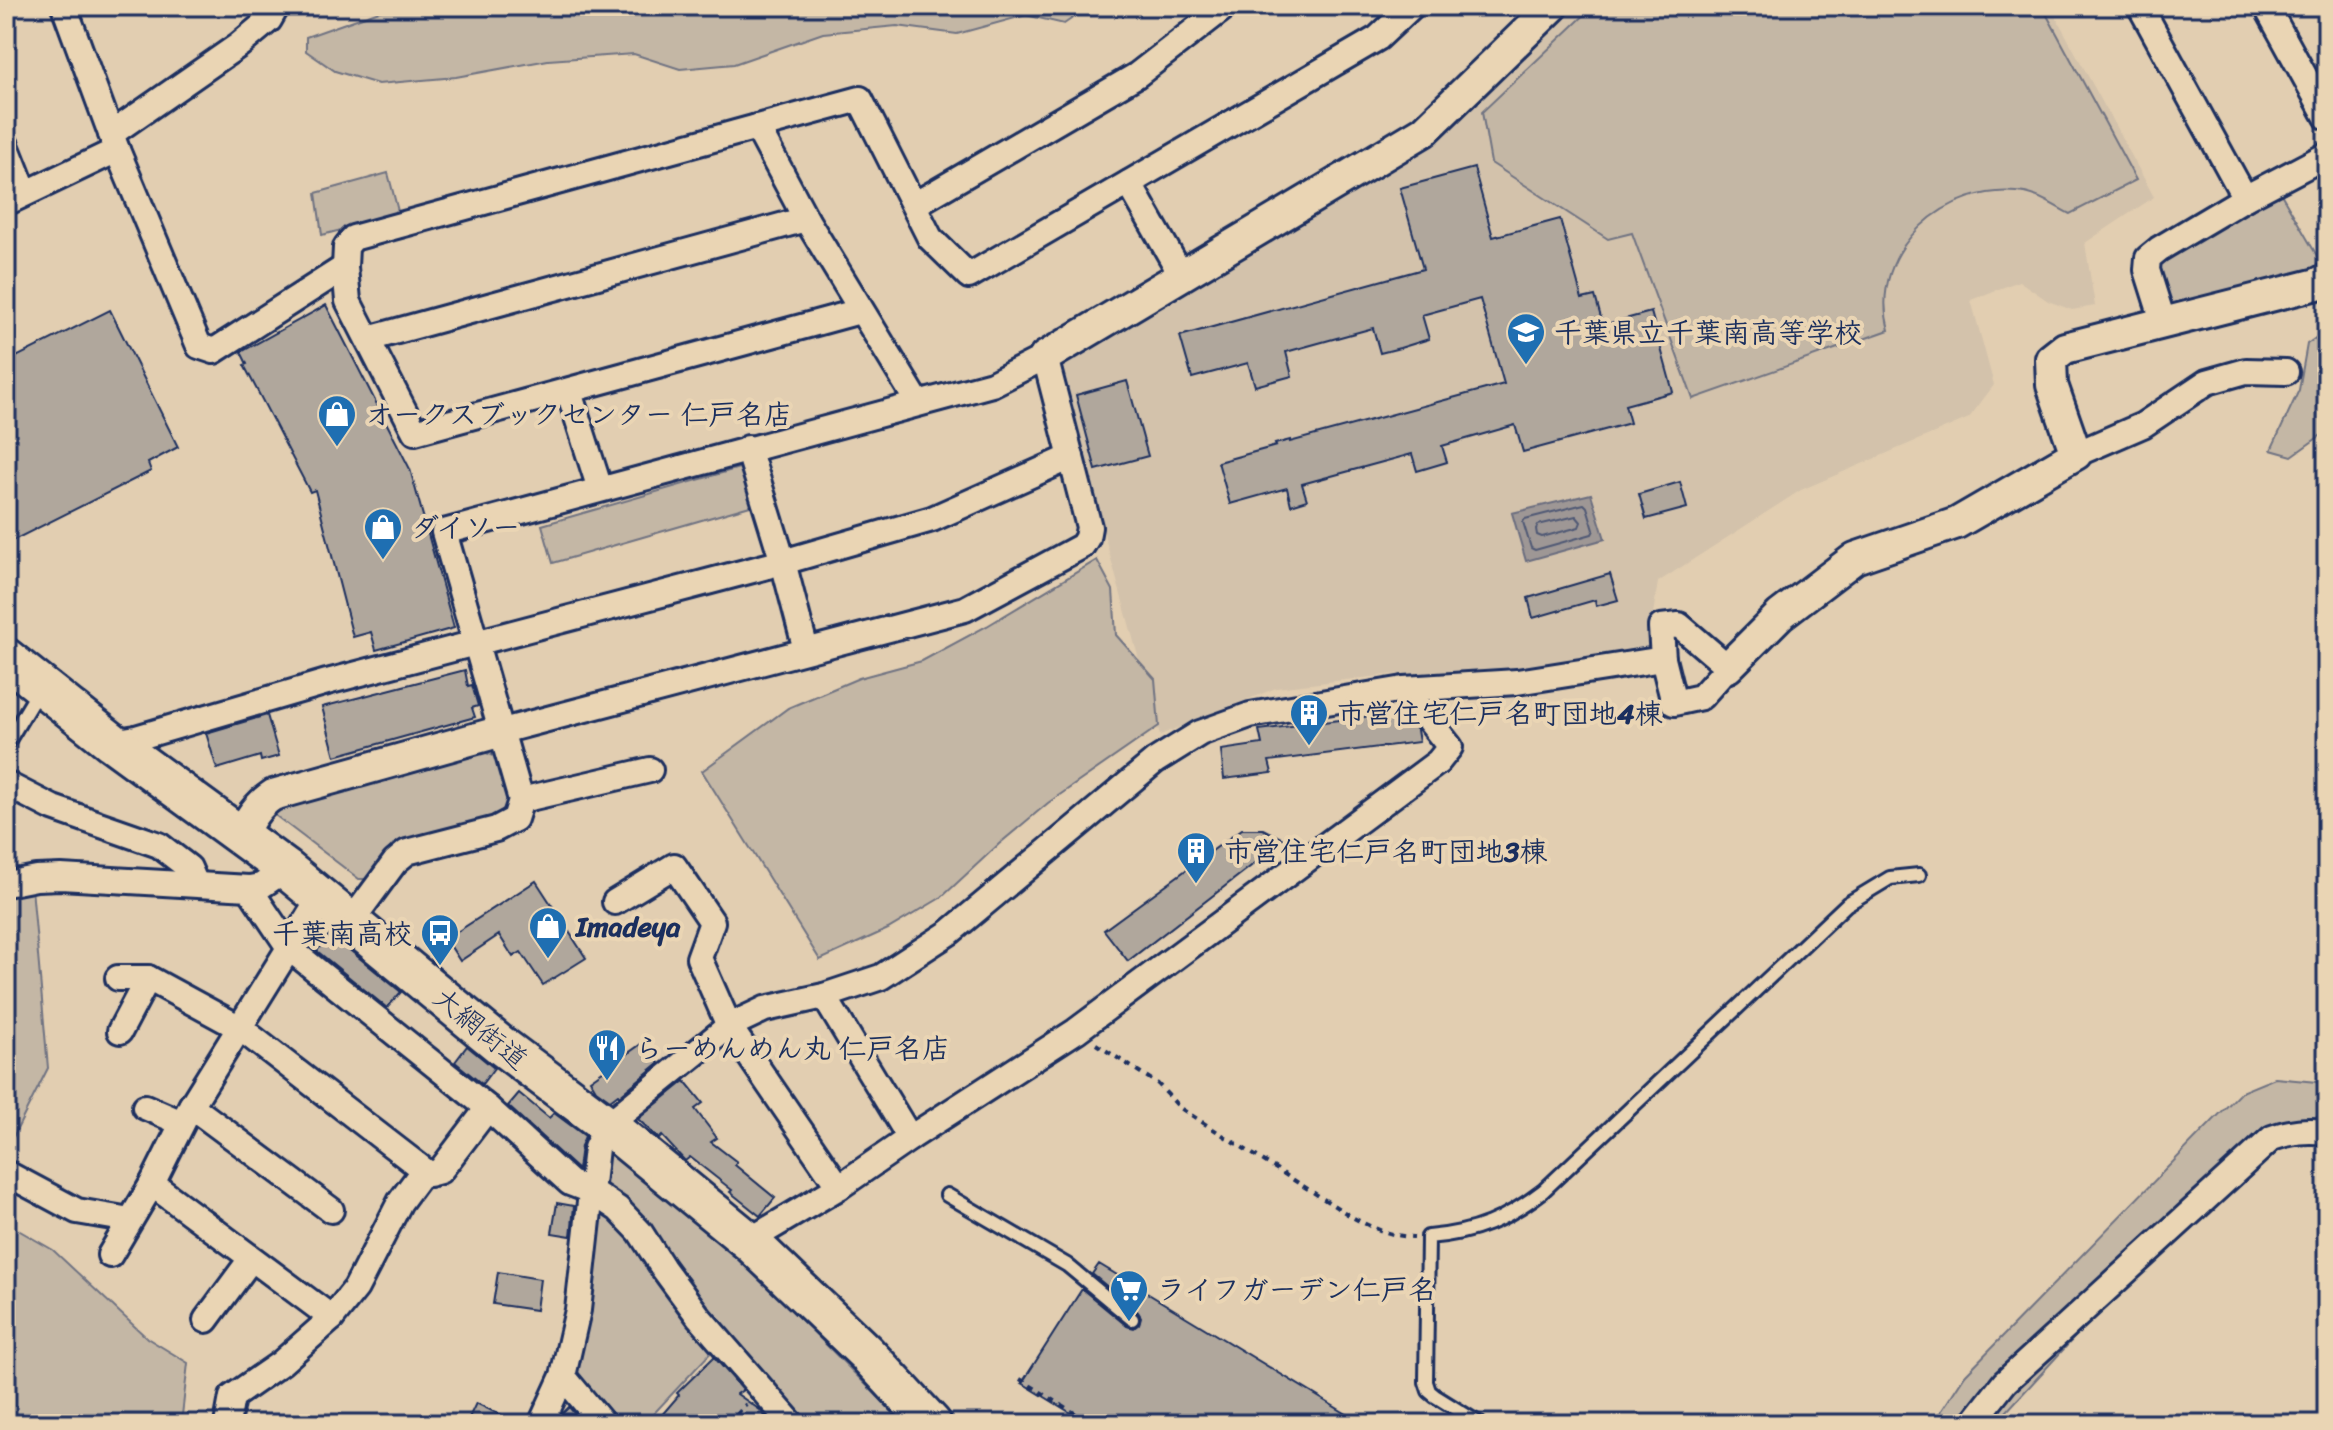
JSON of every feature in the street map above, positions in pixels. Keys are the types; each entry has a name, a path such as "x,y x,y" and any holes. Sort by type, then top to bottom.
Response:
{"main road":[{"name":"大網街道","path":"6,658 112,742 286,869 499,1044 607,1125 751,1243 866,1353 932,1424"}],"street":[{"path":"6,145 15,198 114,142 269,20 277,6"},
{"path":"914,205 1137,75 1226,6"},
{"path":"860,311 415,432 348,301 346,247 353,238 860,99 930,238 969,276 1378,38 1412,6"},
{"path":"2140,6 2245,198"},
{"path":"2266,6 2327,117"},
{"path":"74,9 114,142 199,346 214,351 345,267"},
{"path":"350,923 395,862 407,852 496,829 515,819 521,800 444,532 992,384 1045,357 1424,131 1540,10"},
{"path":"757,127 806,219 918,403"},
{"path":"2164,324 2147,270 2148,258 2245,198 2327,155"},
{"path":"1129,183 1182,276"},
{"path":"368,339 806,219"},
{"path":"2076,454 2052,385 2051,359 2065,348 2327,279"},
{"path":"240,837 261,802 273,795 965,609 1082,546 1089,527 1045,357"},
{"path":"1728,667 1679,625 1661,627 1663,659 1674,703 1701,697 1780,615 1855,558 1957,523 2076,454 2143,425 2207,382 2246,371 2286,372"},
{"path":"569,392 600,489"},
{"path":"748,448 806,650"},
{"path":"112,742 136,738 327,682 783,562 932,519 1071,457"},
{"path":"541,1424 563,1376 578,1310 596,1148 607,1125 729,1026 765,1009 824,996 881,977 950,932 1155,761 1200,733 1250,715 1404,689 1517,682 1663,659"},
{"path":"751,1243 760,1234 839,1187 1076,1031 1438,762 1450,747 1404,689"},
{"path":"521,800 650,770"},
{"path":"6,784 53,808 159,845 189,868 196,884"},
{"path":"615,902 674,866 712,922 699,958 729,1026 839,1187"},
{"path":"6,884 61,877 249,888 261,886 286,869"},
{"path":"249,888 290,949 488,1108 570,1183 591,1191 618,1209 640,1232 699,1317 792,1424"},
{"path":"110,1255 152,1184 186,1115 320,898"},
{"path":"118,978 148,978 240,1028 429,1174 440,1171 488,1108"},
{"path":"120,1031 148,978"},
{"path":"824,996 910,1138"},
{"path":"145,1107 186,1115 331,1210"},
{"path":"1972,1424 2005,1382 2272,1138 2305,1130 2327,1132"},
{"path":"227,1424 232,1397 281,1363 332,1318 356,1288 400,1202 423,1171"},
{"path":"6,1173 77,1211 130,1220"},
{"path":"152,1184 332,1318"},
{"path":"206,1320 251,1259"},
{"path":"563,1376 603,1424"}],"lane":[{"path":"6,745 41,687"},
{"path":"1480,1424 1435,1396 1426,1382 1428,1237 1485,1226 1515,1212 1543,1191 1847,904 1890,878 1919,875"},
{"path":"947,1195 1067,1265 1132,1319"}],"path":[{"path":"1076,1031 1158,1084 1180,1108 1352,1217 1377,1230 1401,1236 1428,1237"},
{"path":"1020,1379 1092,1424"}],"shaded area":[{"path":"390,6 1090,6 1064,24 1026,15 957,34 897,26 823,33 734,64 680,69 634,54 548,60 456,77 378,84 335,71 306,51 306,37"},
{"name":"千葉県立千葉南高等学校","path":"1573,6 2050,6 2154,197 2085,243 2095,306 2072,310 2048,301 2019,281 1971,300 1994,385 1969,418 1801,490 1658,582 1648,646 1479,675 1397,674 1276,688 1160,735 1060,376 1068,356 1449,129"},
{"path":"1594,6 2042,6 2136,180 2070,214 2031,194 1996,192 1969,198 1943,210 1920,227 1902,248 1890,273 1885,301 1889,330 1693,399 1632,233 1608,239 1491,163 1482,112"},
{"path":"388,173 399,215 322,235 316,193"},
{"path":"2280,192 2323,266 2168,308 2155,267 2162,252"},
{"path":"2327,330 2327,431 2292,456 2271,450 2299,390 2307,344"},
{"path":"746,466 757,504 553,563 542,525"},
{"path":"1097,560 1113,590 1116,635 1155,679 1159,726 1048,803 942,897 888,929 820,960 702,771 788,708 859,678 922,661"},
{"path":"481,751 497,757 508,802 499,815 393,844 368,879 359,879 272,813 279,806"},
{"path":"32,888 48,1068 6,1151 6,893"},
{"path":"2275,1078 2327,1083 2327,1125 2252,1144 1995,1424 1933,1424 1965,1375 2241,1092"},
{"path":"611,1146 729,1247 905,1424 800,1424 597,1179 601,1151"},
{"path":"597,1205 632,1231 716,1347 644,1424 622,1424 572,1371"},
{"path":"6,1223 53,1250 147,1338 188,1363 181,1424 6,1424"}],"water":[{"path":"1591,494 1605,539 1526,561 1512,513"}],"building":[{"path":"1474,168 1493,237 1560,219 1582,299 1595,296 1603,325 1651,312 1673,392 1625,405 1630,423 1523,452 1515,425 1442,446 1447,462 1417,471 1412,454 1302,484 1307,500 1291,505 1287,488 1230,504 1218,462 1504,384 1480,299 1422,315 1429,339 1400,348 1380,353 1373,328 1286,352 1292,376 1255,386 1248,363 1192,378 1180,336 1423,269 1400,188"},
{"path":"326,305 410,469 454,628 376,650 371,632 353,637 315,490 310,492 244,365 247,364 241,352"},
{"path":"110,310 178,447 148,463 151,471 6,544 6,362"},
{"path":"1127,381 1148,456 1096,470 1076,395"},
{"path":"1680,482 1687,508 1646,519 1639,494"},
{"path":"1610,574 1618,600 1596,606 1595,600 1533,618 1528,598"},
{"path":"465,670 468,686 472,685 478,706 472,708 475,717 335,756 322,707"},
{"name":"市営住宅仁戸名町団地4棟","path":"1403,712 1417,730 1419,742 1269,761 1272,773 1224,779 1221,750 1262,744 1259,730"},
{"path":"267,715 279,756 261,761 260,756 217,769 206,733"},
{"name":"市営住宅仁戸名町団地3棟","path":"1242,829 1263,829 1285,840 1128,961 1104,930"},
{"path":"536,881 586,958 543,985 521,952 513,957 499,935 460,961 446,939"},
{"path":"330,934 401,992 387,1008 317,951"},
{"path":"644,1042 659,1063 610,1100 596,1090 590,1080"},
{"path":"467,1046 494,1068 482,1084 455,1062"},
{"path":"685,1081 703,1103 695,1109 717,1138 711,1142 775,1198 760,1216 690,1157 685,1161 662,1136 659,1139 638,1119"},
{"path":"519,1093 549,1118 554,1113 585,1136 578,1170 508,1106"},
{"path":"557,1203 574,1206 571,1236 552,1233"},
{"name":"ライフガーデン仁戸名","path":"1099,1264 1363,1424 1089,1424 1022,1383 1082,1289 1127,1326 1134,1328 1139,1324 1141,1317 1138,1312 1092,1274"},
{"path":"498,1272 540,1279 536,1310 493,1304"},
{"path":"714,1357 743,1390 737,1394 760,1410 772,1424 699,1424 688,1414 680,1424 654,1424 679,1395 677,1393"},
{"path":"476,1403 519,1424 466,1424"},
{"path":"569,1407 583,1424 558,1424"}],"place":[{"name":"千葉県立千葉南高等学校","path":"1526,366"},
{"name":"オークスブックセンター 仁戸名店","path":"337,448"},
{"name":"ダイソー","path":"383,561"},
{"name":"市営住宅仁戸名町団地4棟","path":"1309,747"},
{"name":"市営住宅仁戸名町団地3棟","path":"1196,885"},
{"name":"Imadeya","path":"548,960"},
{"name":"千葉南高校","path":"440,967"},
{"name":"らーめんめん丸 仁戸名店","path":"607,1082"},
{"name":"ライフガーデン仁戸名","path":"1129,1323"}]}
